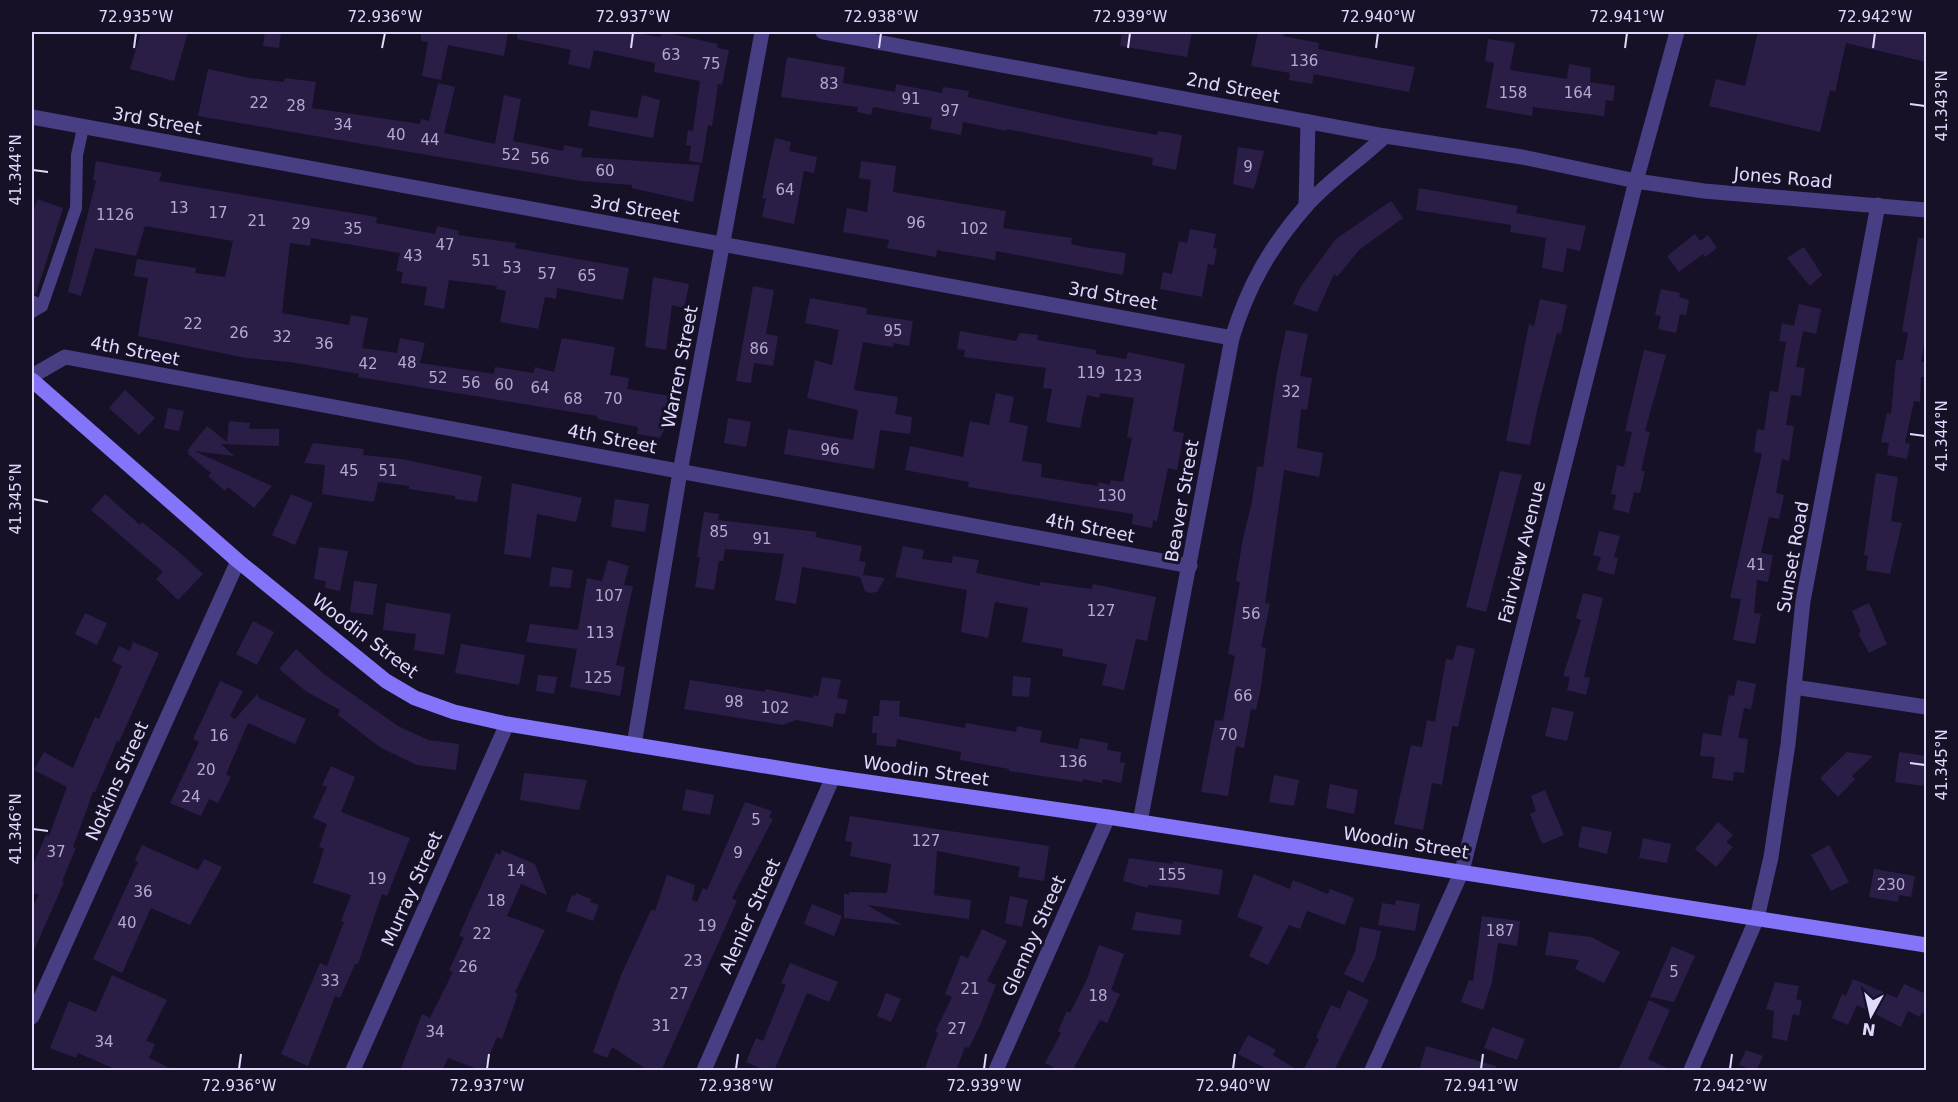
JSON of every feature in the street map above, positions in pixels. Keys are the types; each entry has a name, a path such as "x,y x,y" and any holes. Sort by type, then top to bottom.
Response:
{"main road":[{"name":"Woodin Street","path":"32,378 238,561 386,681 415,698 454,712 507,724 832,777 1462,871 1926,945"}],"street":[{"name":"Warren Street","path":"634,745 680,472 762,32"},
{"name":"2nd Street","path":"823,32 1385,136 1521,157 1636,181"},
{"name":"Fairview Avenue","path":"1372,1071 1462,871 1636,181 1677,32"},
{"name":"3rd Street","path":"32,117 1232,338"},
{"path":"1306,206 1308,122"},
{"name":"Beaver Street","path":"1140,822 1232,338 1244,298 1265,259 1306,206 1385,136"},
{"name":"Jones Road","path":"1636,181 1704,190 1926,210"},
{"name":"Sunset Road","path":"1691,1071 1757,918 1771,857 1794,687 1803,600 1878,206"},
{"name":"4th Street","path":"32,378 65,357 1190,566"},
{"name":"Notkins Street","path":"32,1017 238,561"},
{"path":"1794,687 1926,706"},
{"name":"Murray Street","path":"353,1071 507,724"},
{"name":"Alenier Street","path":"704,1071 832,777"},
{"name":"Glemby Street","path":"996,1071 1108,817"}],"lane":[{"path":"35,306 76,208 77,155 83,128"}],"building":[{"path":"141,32 188,32 174,81 130,69"},
{"path":"265,32 281,32 279,48 263,46"},
{"path":"421,32 508,32 504,56 448,45 441,80 422,76 428,42 421,41"},
{"path":"517,32 631,32 660,37 663,32 718,44 717,48 729,50 722,85 718,84 712,126 708,125 702,163 689,161 691,146 686,145 688,130 693,131 700,81 654,72 655,63 594,50 590,69 568,64 571,50 517,39"},
{"path":"1122,32 1192,32 1187,57 1120,46"},
{"path":"1258,32 1284,32 1283,36 1319,43 1318,49 1415,67 1409,92 1314,74 1312,84 1289,80 1290,73 1251,66"},
{"path":"1758,32 1926,32 1926,62 1846,43 1835,92 1830,90 1820,132 1709,106 1716,79 1745,86"},
{"path":"1488,39 1515,43 1510,70 1567,79 1569,64 1591,68 1590,82 1615,86 1613,101 1606,100 1604,116 1533,107 1532,116 1486,108 1494,63 1485,61"},
{"path":"787,57 845,67 843,83 895,92 896,84 942,93 943,87 969,91 968,97 1069,119 1157,135 1158,131 1182,135 1176,170 1152,165 1153,158 1007,129 1007,131 963,122 961,135 930,129 932,118 873,107 871,115 857,112 858,107 781,97"},
{"path":"208,69 250,78 284,82 285,78 316,82 312,108 420,124 421,119 429,121 438,83 455,87 444,133 495,144 504,95 521,99 513,141 563,151 564,145 583,149 581,157 700,165 693,202 632,188 632,185 581,181 198,116"},
{"path":"642,95 660,100 653,138 588,126 591,110 637,118"},
{"path":"775,138 791,142 789,151 817,157 814,173 804,171 794,224 762,217 766,199 762,198"},
{"path":"1238,147 1264,151 1254,189 1233,184"},
{"path":"96,161 162,173 159,181 377,217 376,223 435,234 437,226 459,231 458,235 516,243 515,248 629,268 623,300 557,288 556,299 545,297 538,329 500,322 506,291 496,289 497,286 449,280 444,309 424,305 427,287 401,283 403,272 396,271 400,253 311,238 310,246 290,243 282,313 349,325 351,315 368,318 362,348 397,353 400,338 425,343 420,363 494,374 495,367 533,373 535,367 554,372 562,338 615,347 610,375 629,378 627,389 670,396 664,430 660,438 637,434 638,427 597,419 597,416 358,377 359,374 290,362 246,358 138,336 148,278 134,276 137,259 196,268 195,273 225,277 233,241 145,226 136,256 95,248 81,296 68,292 96,181 93,180"},
{"path":"861,161 896,166 893,192 1006,211 1003,228 1072,238 1071,244 1126,253 1123,275 996,251 995,260 937,250 936,257 887,248 889,240 843,232 847,208 867,212 871,180 859,178"},
{"path":"1419,188 1518,206 1516,213 1586,226 1580,251 1567,248 1563,272 1542,268 1546,238 1510,232 1511,225 1416,210"},
{"path":"37,199 63,208 36,294 32,293 32,216"},
{"path":"1391,201 1403,218 1359,250 1337,277 1334,274 1317,312 1293,304 1301,286 1336,239"},
{"path":"1190,229 1216,234 1213,248 1217,249 1214,265 1208,264 1202,297 1160,289 1163,272 1172,274 1179,241 1187,243"},
{"path":"1695,234 1700,241 1708,235 1717,248 1705,257 1703,254 1679,272 1667,256"},
{"path":"1918,238 1926,238 1926,334 1921,362 1926,362 1926,377 1921,377 1920,402 1914,401 1905,443 1910,444 1907,459 1887,455 1889,443 1881,442 1887,413 1891,414 1896,360 1903,360 1908,333 1902,331"},
{"path":"1804,247 1822,275 1810,286 1787,258"},
{"path":"653,277 689,284 684,308 672,305 666,350 645,347"},
{"path":"753,286 774,290 766,334 778,336 773,366 754,363 751,383 736,381"},
{"path":"1661,289 1680,293 1679,297 1689,300 1686,315 1680,314 1676,333 1658,329 1661,316 1655,315"},
{"path":"810,298 867,308 866,314 913,321 909,346 894,343 893,347 863,342 854,390 898,397 895,414 912,417 910,434 880,430 874,469 784,454 788,429 853,440 858,410 807,398 815,360 832,365 839,330 805,323"},
{"path":"1540,299 1567,305 1561,334 1557,333 1530,445 1506,441 1529,324 1534,326"},
{"path":"1799,304 1821,309 1816,334 1803,331 1796,367 1805,368 1801,396 1791,395 1786,425 1794,426 1789,461 1782,459 1776,493 1784,495 1779,519 1769,517 1761,553 1773,555 1768,582 1757,580 1754,613 1761,614 1755,644 1733,640 1741,599 1730,598 1762,453 1754,452 1757,429 1764,430 1770,391 1778,392 1786,342 1779,341 1782,323 1794,326"},
{"path":"1286,330 1308,334 1300,376 1312,378 1307,410 1301,409 1297,448 1323,453 1319,477 1284,470 1265,603 1270,604 1261,647 1266,648 1256,710 1251,709 1244,748 1236,746 1228,796 1201,792 1215,720 1223,721 1235,656 1228,654 1240,582 1236,581 1257,466 1263,467 1277,372"},
{"path":"960,331 1016,341 1020,333 1038,335 1037,340 1096,350 1096,354 1126,359 1128,352 1185,364 1173,431 1184,433 1177,470 1168,468 1157,521 1153,520 1152,528 1132,524 1133,514 968,487 969,482 905,470 910,446 963,457 970,421 989,425 996,393 1014,397 1009,422 1028,426 1022,461 1042,464 1041,477 1098,486 1099,482 1110,485 1111,480 1123,482 1132,438 1127,437 1134,398 1100,393 1099,398 1087,395 1080,428 1046,422 1052,389 1043,388 1046,368 964,357 965,350 957,349"},
{"path":"1644,350 1666,355 1645,431 1650,432 1641,471 1645,471 1640,493 1634,492 1629,513 1613,509 1616,495 1611,494 1617,465 1624,467 1632,432 1625,431"},
{"path":"125,390 155,418 139,435 109,408"},
{"path":"168,408 184,411 179,431 164,428"},
{"path":"728,418 751,422 746,447 724,443"},
{"path":"229,421 250,423 249,429 279,429 279,446 221,444 234,456 194,451 272,486 254,508 228,487 225,491 208,476 211,473 187,451 207,426 227,442"},
{"path":"313,443 364,449 363,455 402,459 482,476 477,502 409,489 409,486 378,482 374,502 322,494 325,465 304,463"},
{"path":"1500,471 1522,475 1486,612 1466,607"},
{"path":"1876,473 1898,477 1891,521 1902,523 1890,574 1866,570 1868,556 1864,555"},
{"path":"512,483 582,498 576,522 537,514 531,558 504,554"},
{"path":"105,494 140,525 142,522 203,574 178,600 156,579 163,572 91,510"},
{"path":"291,494 313,503 295,545 272,535"},
{"path":"615,499 649,504 645,532 611,527"},
{"path":"704,512 719,514 718,520 817,532 815,537 862,546 859,561 866,562 863,575 885,578 877,592 870,593 865,591 860,577 802,567 796,604 775,600 784,554 725,549 723,561 719,561 714,590 695,587"},
{"path":"1599,531 1620,536 1614,557 1618,558 1614,575 1597,570 1601,557 1593,555"},
{"path":"903,546 924,550 922,559 952,563 953,556 979,560 976,573 1040,586 1040,582 1092,589 1093,584 1156,597 1147,641 1136,639 1124,690 1102,685 1107,664 1062,656 1063,649 1022,642 1028,608 995,602 988,638 961,632 967,590 895,577"},
{"path":"319,547 348,551 340,591 325,588 326,581 314,579"},
{"path":"608,560 629,566 624,585 633,586 616,665 625,667 620,696 570,687 577,649 526,642 530,624 578,630 587,578 602,581"},
{"path":"552,567 573,570 570,588 549,586"},
{"path":"354,581 377,584 373,615 350,612"},
{"path":"1583,593 1603,598 1584,677 1590,678 1586,695 1567,690 1570,677 1563,676 1581,620 1576,618"},
{"path":"386,603 451,614 444,655 414,650 416,634 383,630"},
{"path":"1869,603 1887,644 1869,653 1858,633 1861,632 1852,611"},
{"path":"85,613 107,623 97,645 75,634"},
{"path":"253,621 274,632 257,665 236,654"},
{"path":"133,642 159,653 119,742 117,741 95,792 93,792 73,847 76,848 62,881 64,882 32,955 32,908 39,895 32,892 32,867 46,835 49,836 67,787 34,770 44,752 73,768 95,717 99,719 122,666 112,661 119,646 130,651"},
{"path":"461,644 525,655 519,685 455,673"},
{"path":"1457,645 1475,649 1458,727 1452,726 1442,785 1432,783 1423,830 1394,824 1411,745 1422,747 1427,720 1435,722 1446,659 1453,660"},
{"path":"296,649 325,675 398,726 428,740 459,744 456,770 417,765 381,748 338,715 340,710 307,692 279,669"},
{"path":"538,675 557,677 554,694 536,691"},
{"path":"1013,676 1031,678 1029,697 1012,696"},
{"path":"822,677 841,680 837,698 848,700 845,714 835,713 833,727 796,720 783,725 684,709 690,680 765,692 765,689 813,698 814,695 818,696"},
{"path":"1737,680 1756,684 1751,709 1744,708 1738,738 1748,739 1744,773 1734,772 1733,781 1712,778 1715,757 1700,756 1703,733 1721,736 1729,695 1734,696"},
{"path":"220,681 243,691 230,716 235,719 257,694 259,698 306,719 295,744 248,723 226,774 231,777 218,803 209,799 201,816 170,803 199,742 193,739"},
{"path":"880,700 900,701 899,716 965,728 966,723 1016,732 1017,726 1042,731 1040,742 1078,749 1080,738 1108,743 1107,750 1121,752 1120,762 1125,763 1121,783 1103,779 1102,783 1083,779 1083,782 1009,771 1009,769 960,760 961,752 897,739 896,747 876,745 877,733 872,733 873,716 879,716"},
{"path":"1552,707 1574,712 1567,741 1545,736"},
{"path":"1847,752 1873,756 1852,776 1855,779 1838,797 1820,778"},
{"path":"1899,752 1926,756 1926,783 1923,786 1895,782"},
{"path":"331,766 355,777 341,812 410,838 387,896 382,894 358,964 355,964 340,998 335,996 308,1066 281,1054 320,963 327,966 344,922 341,921 351,895 313,883 324,849 319,847 327,824 313,818 327,787 322,785"},
{"path":"524,773 587,780 579,810 520,800"},
{"path":"1274,775 1299,780 1294,806 1269,802"},
{"path":"1330,784 1358,790 1354,814 1326,808"},
{"path":"686,789 714,795 710,815 682,810"},
{"path":"1545,790 1564,835 1542,844 1530,814 1536,811 1531,796"},
{"path":"745,802 772,811 769,817 773,819 732,898 737,901 661,1071 649,1071 612,1047 607,1058 593,1052 621,975 651,910 655,911 667,875 695,885 692,900 697,902 703,888 707,890"},
{"path":"850,816 1049,846 1044,881 1018,877 1020,867 937,851 934,895 971,900 969,919 867,905 902,925 844,918 844,893 849,895 849,892 887,893 891,864 850,856 852,842 845,841"},
{"path":"1718,822 1733,835 1726,842 1733,847 1716,867 1695,849"},
{"path":"1582,826 1612,832 1607,854 1578,847"},
{"path":"1643,838 1671,844 1667,863 1639,858"},
{"path":"142,845 198,870 204,859 222,867 190,925 151,908 122,973 93,959 138,862 135,860"},
{"path":"1829,845 1849,882 1831,891 1811,855"},
{"path":"502,850 535,864 547,895 521,884 507,916 545,930 515,992 518,994 502,1039 497,1037 483,1071 448,1058 442,1071 400,1071 422,1014 430,1018 453,972 449,970 464,938 459,935 496,853 500,855"},
{"path":"1129,858 1173,864 1173,861 1223,870 1219,895 1148,885 1148,888 1123,881"},
{"path":"1874,869 1915,876 1911,897 1899,895 1898,902 1869,897"},
{"path":"1254,874 1290,889 1293,880 1328,894 1330,889 1354,898 1345,925 1307,911 1300,929 1289,925 1268,965 1249,956 1263,927 1237,917"},
{"path":"576,893 599,905 593,921 566,911 572,895 575,896"},
{"path":"1010,896 1028,900 1022,927 1005,923"},
{"path":"1396,900 1420,904 1415,931 1378,925 1382,903 1395,905"},
{"path":"812,904 842,916 834,936 804,924"},
{"path":"1136,912 1182,920 1180,935 1132,930"},
{"path":"1482,916 1520,921 1517,946 1498,943 1492,982 1483,1010 1461,1002 1469,980 1473,981"},
{"path":"1360,927 1381,931 1375,958 1363,983 1344,974 1355,952"},
{"path":"982,929 1007,941 987,981 996,985 981,1023 969,1048 965,1047 956,1071 924,1071 938,1033 935,1032 952,997 945,994 961,955 968,958"},
{"path":"1549,932 1591,937 1620,952 1604,983 1575,969 1579,960 1545,955"},
{"path":"1099,945 1124,954 1111,990 1120,994 1107,1023 1100,1020 1072,1071 1060,1071 1045,1063 1061,1033 1058,1031 1067,1011 1070,1013 1087,979"},
{"path":"1672,946 1695,956 1674,1002 1650,997"},
{"path":"790,963 838,982 829,1002 807,993 774,1071 767,1071 746,1062 756,1038 763,1041 786,985 781,983"},
{"path":"112,975 167,1000 146,1041 155,1044 149,1058 176,1071 120,1071 78,1053 76,1058 50,1048 69,1001 96,1012"},
{"path":"1853,979 1897,998 1904,984 1926,994 1926,1014 1922,1012 1920,1017 1908,1011 1901,1027 1857,1005 1848,1025 1832,1018 1842,994 1846,996"},
{"path":"1775,982 1799,986 1796,999 1802,1001 1799,1016 1793,1014 1787,1041 1772,1038 1774,1011 1766,1009"},
{"path":"1348,990 1369,1000 1334,1071 1303,1071 1319,1039 1316,1038 1331,1005 1340,1009"},
{"path":"886,993 901,999 891,1022 877,1016"},
{"path":"1649,1000 1670,1010 1648,1059 1673,1071 1618,1071"},
{"path":"1492,1027 1525,1039 1517,1060 1484,1048"},
{"path":"1248,1035 1276,1050 1273,1055 1299,1071 1271,1071 1238,1054"},
{"path":"1426,1046 1496,1066 1495,1071 1419,1071"},
{"path":"1746,1050 1763,1056 1756,1071 1739,1065"}]}
